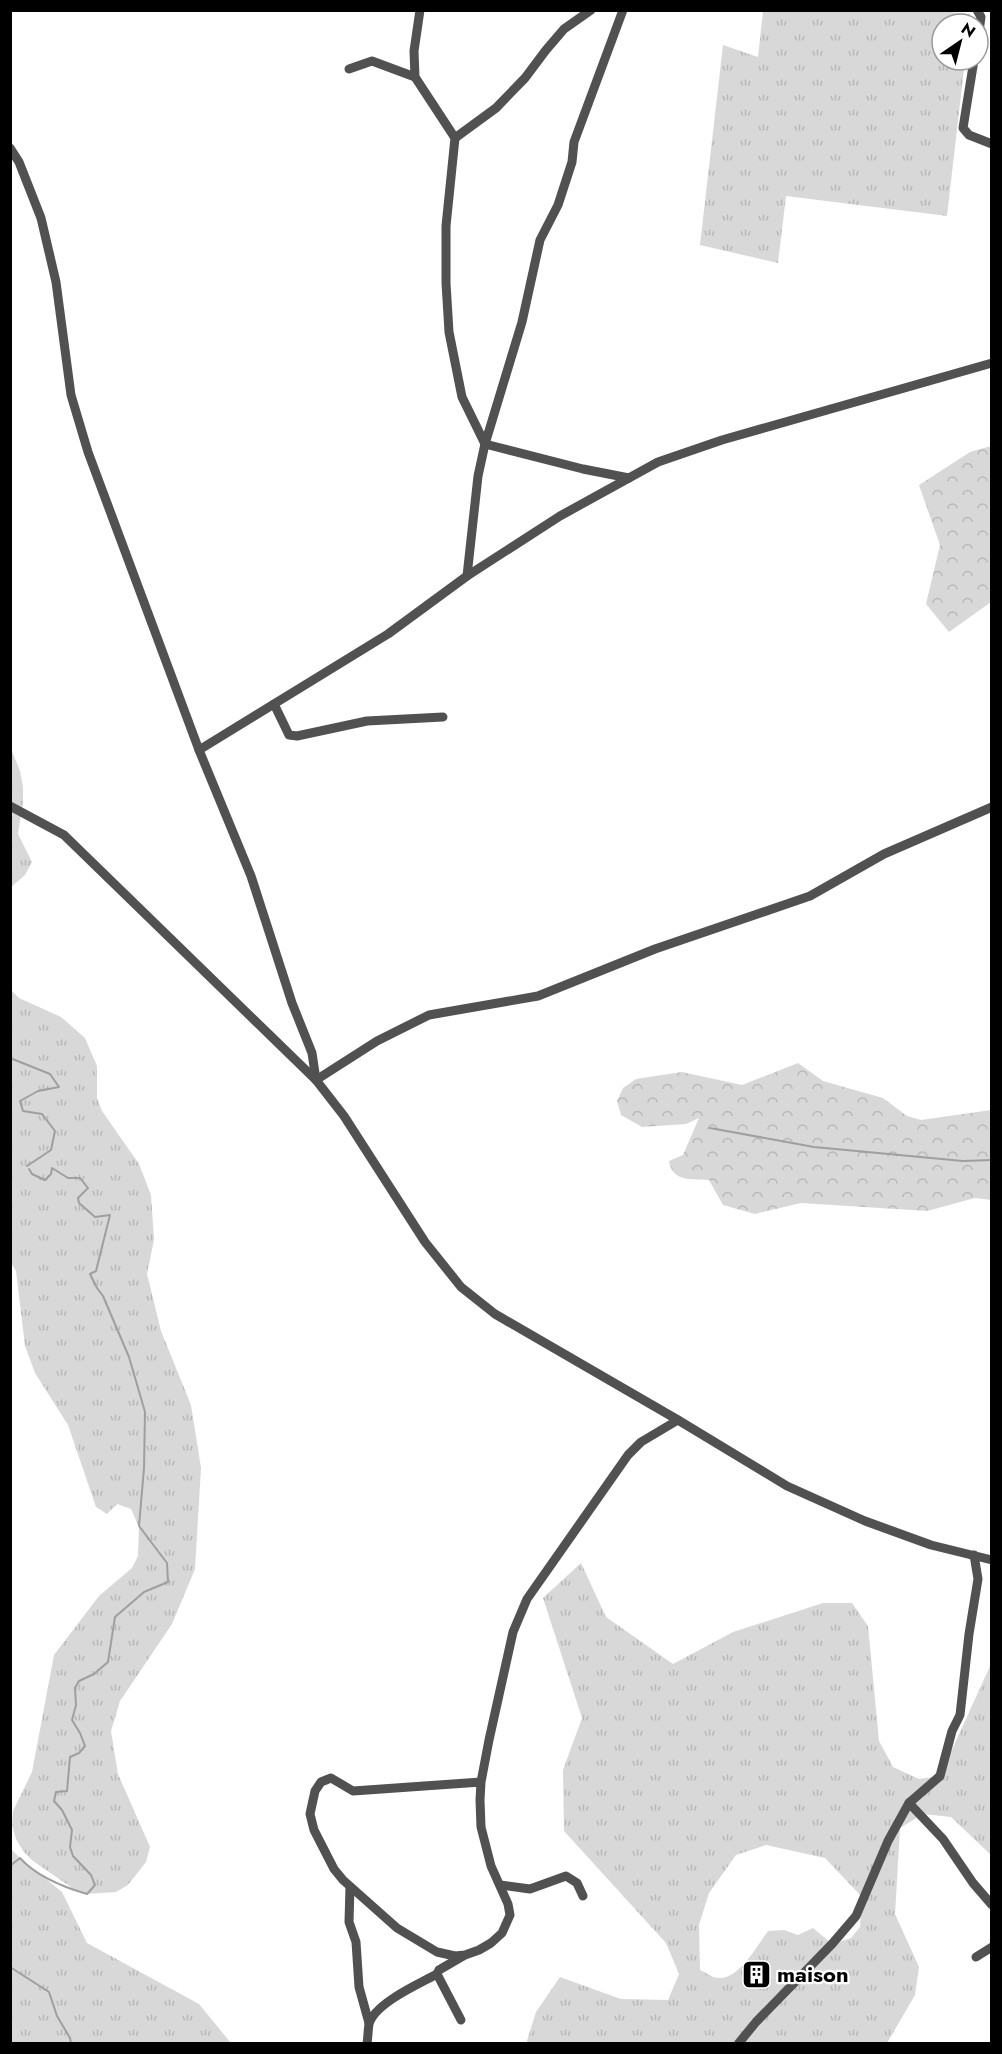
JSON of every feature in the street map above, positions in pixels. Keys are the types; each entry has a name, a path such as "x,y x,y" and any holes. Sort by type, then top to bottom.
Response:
{"street":[{"path":"420,10 414,51 415,77 455,138 446,226 446,283 449,332 462,397 485,444 583,469 629,478"},
{"path":"455,138 496,108 525,78 564,29 591,10"},
{"path":"467,576 478,476 485,444 522,322 540,240 558,205 572,162 574,142 623,10"},
{"path":"349,69 372,61 415,77"},
{"path":"973,72 963,128 969,135 992,144"},
{"path":"10,148 19,162 41,218 56,282 71,395 88,452 199,750 251,876 292,1003 312,1053 316,1080"},
{"path":"199,750 388,634 467,576 560,516 658,462 722,440 992,363"},
{"path":"274,704 289,735 297,736 367,721 443,717"},
{"path":"10,806 64,835 316,1080 344,1116 425,1242 461,1287 495,1314 797,1491 865,1521 932,1545 992,1560"},
{"path":"316,1080 377,1041 429,1015 538,996 655,949 810,896 884,854 992,807"},
{"path":"369,2023 385,2005 437,1974 439,1970 491,1943 502,1933 507,1924 510,1915 508,1904 491,1866 481,1827 481,1782 513,1632 527,1599 628,1455 641,1442 678,1420"},
{"path":"738,2043 856,1916 888,1841 909,1803 940,1776 952,1731 960,1715 978,1580 974,1555"},
{"path":"465,1955 455,1956 437,1952 418,1942 397,1928 350,1887 334,1869 314,1830 310,1814 315,1791 321,1782 331,1778 353,1791 481,1782"},
{"path":"909,1803 943,1839 973,1883 992,1905"},
{"path":"500,1885 530,1889 566,1876 577,1883 583,1896"},
{"path":"350,1887 349,1922 356,1942 359,1987 369,2023 368,2043"},
{"path":"976,1957 992,1947"},
{"path":"437,1974 461,2020"}],"green space":[{"path":"763,11 951,12 930,12 930,72 964,72 947,216 786,196 778,263 700,245 723,45 758,57"},
{"path":"991,446 991,602 949,632 926,604 940,545 919,485 970,452"},
{"path":"10,746 20,771 23,787 18,834 32,862 25,875 11,887"},
{"path":"10,989 19,998 61,1017 85,1038 97,1066 97,1098 102,1111 139,1164 151,1195 154,1240 147,1274 161,1331 191,1405 201,1468 195,1569 172,1624 120,1701 111,1731 118,1774 150,1847 146,1862 128,1885 116,1892 87,1894 75,1890 33,1861 23,1851 12,1825 13,1811 32,1772 54,1655 99,1596 132,1568 138,1556 139,1527 131,1509 117,1504 107,1514 96,1507 68,1425 35,1373 25,1346 16,1271 10,1261"},
{"path":"798,1063 823,1081 883,1098 907,1116 921,1120 991,1110 991,1200 975,1198 927,1211 801,1203 755,1214 723,1205 709,1180 684,1178 674,1173 671,1168 669,1161 683,1155 699,1118 686,1124 642,1127 621,1115 617,1101 623,1088 636,1079 682,1072 742,1085"},
{"path":"581,1563 606,1617 673,1664 733,1632 823,1603 852,1603 868,1626 879,1741 893,1767 919,1779 940,1776 991,1664 991,1855 951,1817 923,1814 900,1828 895,1914 919,1967 915,1995 887,2043 526,2044 536,2012 560,1977 621,1999 668,2000 679,1974 666,1943 564,1831 563,1770 582,1718 543,1598","holes":["766,1845 825,1858 862,1897 860,1927 851,1938 832,1944 813,1928 798,1935 784,1930 768,1931 745,1963 730,1975 721,1978 713,1977 700,1970 699,1925 709,1893 736,1855"]},
{"path":"10,1848 62,1892 87,1943 199,2004 231,2043 11,2043"}],"waterway":[{"path":"10,1058 50,1074 59,1087 38,1091 20,1101 23,1111 42,1114 55,1131 51,1150 27,1166"},
{"path":"710,1128 814,1147 963,1161 992,1160"},
{"path":"10,1866 20,1858 34,1871 87,1894 95,1885 91,1875 73,1856 70,1847 72,1830 62,1810 54,1801 56,1792 67,1791 70,1757 79,1753 85,1746 72,1720 76,1705 75,1688 79,1681 94,1674 108,1662 115,1617 144,1592 168,1582 167,1563 139,1526 144,1468 145,1412 129,1357 103,1296 90,1274 96,1271 110,1215 95,1217 79,1203 78,1198 88,1188 80,1178 68,1178 52,1168 51,1174 45,1180 32,1174 29,1169"},
{"path":"10,1967 49,1992 57,2016 71,2044"}],"place":[{"name":"maison","path":"756,1974"}]}
